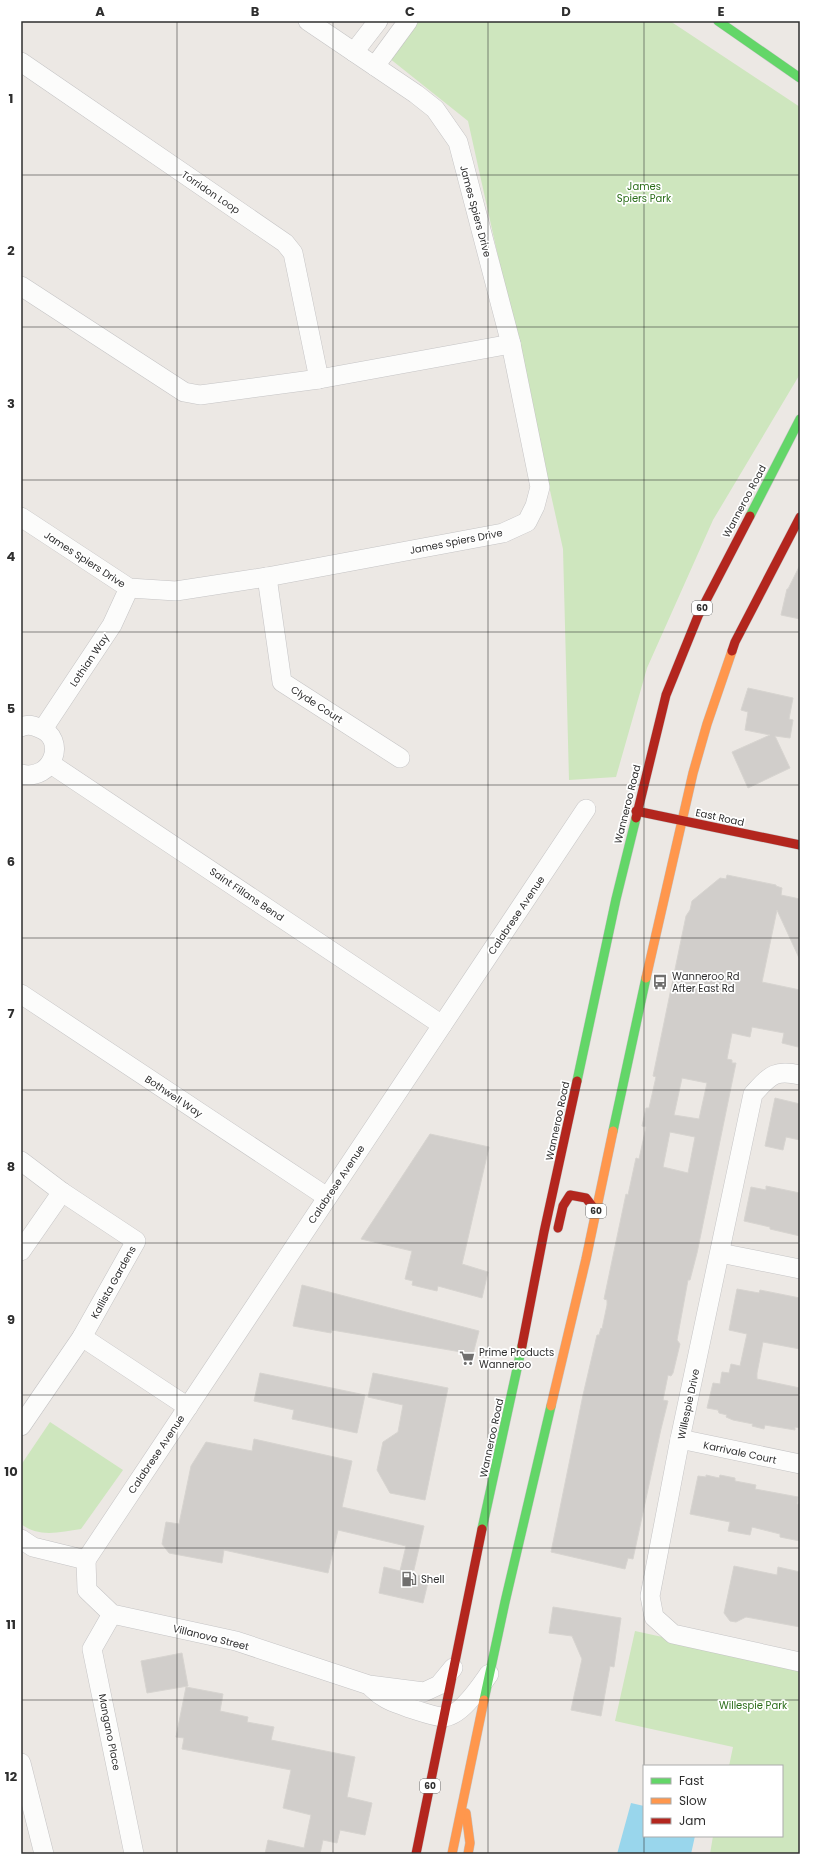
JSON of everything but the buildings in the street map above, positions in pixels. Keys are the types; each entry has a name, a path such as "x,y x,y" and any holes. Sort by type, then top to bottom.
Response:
{"main road":[{"path":"718,21 800,78"},
{"name":"Wanneroo Road","path":"416,1854 453,1668 516,1377 544,1232 636,811 666,695 698,616 800,419"},
{"name":"60","path":"452,1854 490,1672 596,1211 682,820 706,724 735,642 800,517"},
{"name":"East Road","path":"636,811 800,845"},
{"name":"60","path":"556,1236 563,1206 570,1195 581,1196 589,1199 596,1211"},
{"name":"60","path":"516,1377 534,1336"},
{"path":"464,1796 470,1843 468,1854"}],"street":[{"name":"James Spiers Drive","path":"21,517 129,588 176,591 503,533 528,522 535,506 540,486 511,344 458,142 435,109 308,21"},
{"path":"354,52 378,21"},
{"path":"375,66 408,21"},
{"name":"Torridon Loop","path":"21,62 285,243 293,253 319,379"},
{"path":"21,286 184,392 200,395 319,379 511,344"},
{"name":"Clyde Court","path":"267,576 282,682 400,758"},
{"name":"Lothian Way","path":"43,729 112,626 129,588"},
{"path":"21,727 32,725 43,729 50,735 54,743 55,752 51,764 45,770 29,776 21,774"},
{"name":"Saint Fillans Bend","path":"51,764 442,1025"},
{"name":"Calabrese Avenue","path":"86,1560 586,809"},
{"name":"Bothwell Way","path":"21,994 327,1197"},
{"name":"Willespie Drive","path":"800,1075 785,1072 769,1077 753,1094 680,1439 650,1596 654,1617 672,1634 800,1662"},
{"name":"Kallista Gardens","path":"21,1162 62,1192 136,1241 82,1337 21,1426"},
{"path":"21,1251 62,1192"},
{"path":"720,1253 800,1269"},
{"path":"82,1337 188,1407"},
{"name":"Karrivale Court","path":"680,1439 800,1464"},
{"path":"21,1539 33,1547 86,1560 88,1590 112,1614"},
{"name":"Villanova Street","path":"112,1614 236,1642 370,1685 424,1692 439,1685 453,1668"},
{"name":"Mangano Place","path":"112,1614 92,1649 134,1854"},
{"path":"444,1717 455,1712 470,1700 490,1672"},
{"name":"Villanova Street","path":"370,1685 382,1698 420,1712 444,1717"},
{"path":"21,1763 44,1854"}],"green space":[{"name":"James Spiers Park","path":"419,21 670,21 800,107 800,374 713,520 647,668 616,777 569,780 563,549 468,121 384,54"},
{"path":"50,1422 123,1470 81,1529 42,1533 21,1524 21,1465"},
{"name":"Willespie Park","path":"635,1631 800,1667 800,1854 710,1854 713,1837 783,1837 783,1765 729,1765 733,1747 615,1721"}],"water":[{"path":"631,1803 643,1806 643,1837 695,1837 691,1854 617,1854"}],"traffic: fast":[{"path":"718,21 800,78"},
{"path":"750,516 800,419"},
{"path":"577,1081 616,899 636,818"},
{"path":"613,1131 646,978"},
{"path":"482,1529 522,1346"},
{"path":"484,1700 505,1602 551,1406"}],"traffic: slow":[{"path":"646,978 693,773 707,724 732,651"},
{"path":"551,1406 586,1259 613,1131"},
{"path":"452,1854 484,1700"},
{"path":"466,1813 470,1843 468,1854"}],"traffic: jam":[{"path":"636,818 666,695 698,616 750,516"},
{"path":"732,651 735,642 800,517"},
{"path":"636,811 800,845"},
{"path":"522,1346 544,1232 577,1081"},
{"path":"558,1228 563,1206 570,1195 586,1198 596,1211"},
{"path":"416,1854 482,1529"}],"place":[{"name":"Wanneroo Rd After East Rd","path":"660,982"},
{"name":"Prime Products Wanneroo","path":"467,1358"},
{"name":"Shell","path":"409,1579"}]}
